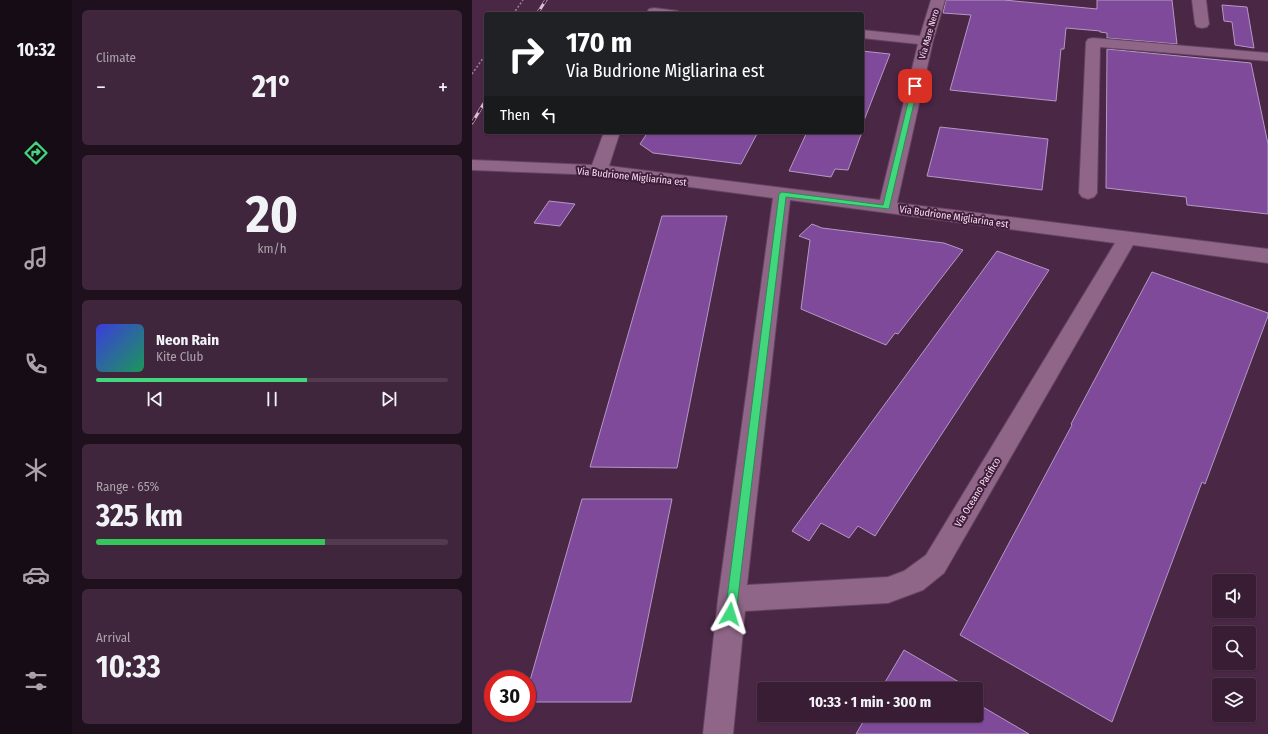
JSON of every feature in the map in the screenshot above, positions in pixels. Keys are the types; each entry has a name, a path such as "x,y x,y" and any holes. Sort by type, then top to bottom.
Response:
{"street":[{"name":"Via Mare Nero","path":"886,207 926,41 938,0"},
{"path":"1199,0 1202,24"},
{"path":"656,9 666,12"},
{"path":"864,34 926,41"},
{"path":"1088,192 1093,42 1268,57"},
{"path":"599,170 611,134"},
{"name":"Via Budrione Migliarina est","path":"472,165 599,170 1268,256"},
{"path":"718,734 732,600 782,194"},
{"name":"Via Oceano Pacifico","path":"732,600 888,590 913,581 935,564 1127,239"}],"path":[{"path":"514,12 523,0"},
{"path":"472,74 484,57"}],"building":[{"path":"946,0 1004,0 1097,9 1097,0 1172,0 1177,44 1107,38 1107,33 1100,31 1066,28 1064,49 1061,49 1056,101 950,90 971,15 943,13"},
{"path":"1222,5 1247,7 1254,48 1235,45 1232,22 1224,21"},
{"path":"1107,49 1251,63 1268,144 1268,214 1187,205 1186,197 1106,188"},
{"path":"864,51 890,54 864,120"},
{"path":"940,127 1048,139 1042,190 927,176"},
{"path":"647,134 757,134 741,164 653,153 640,144"},
{"path":"806,134 861,134 848,170 835,169 831,177 789,171"},
{"path":"549,201 575,204 560,226 534,223"},
{"path":"662,216 727,216 677,468 590,467"},
{"path":"812,224 822,228 944,243 963,250 898,334 895,333 886,345 801,309 810,240 799,236"},
{"path":"997,251 1049,270 875,536 858,526 849,538 821,523 809,541 792,531"},
{"path":"1152,272 1268,313 1268,316 1205,484 1202,482 1112,722 960,635"},
{"path":"582,499 672,499 631,702 536,702 536,670 533,670"},
{"path":"904,650 959,682 885,682"},
{"path":"983,707 1029,734 856,734 863,722 983,722"}],"railway":[{"path":"538,12 546,0"},
{"path":"472,123 484,103"}],"route":[{"path":"730,614 782,194 886,207 915,86"}]}
